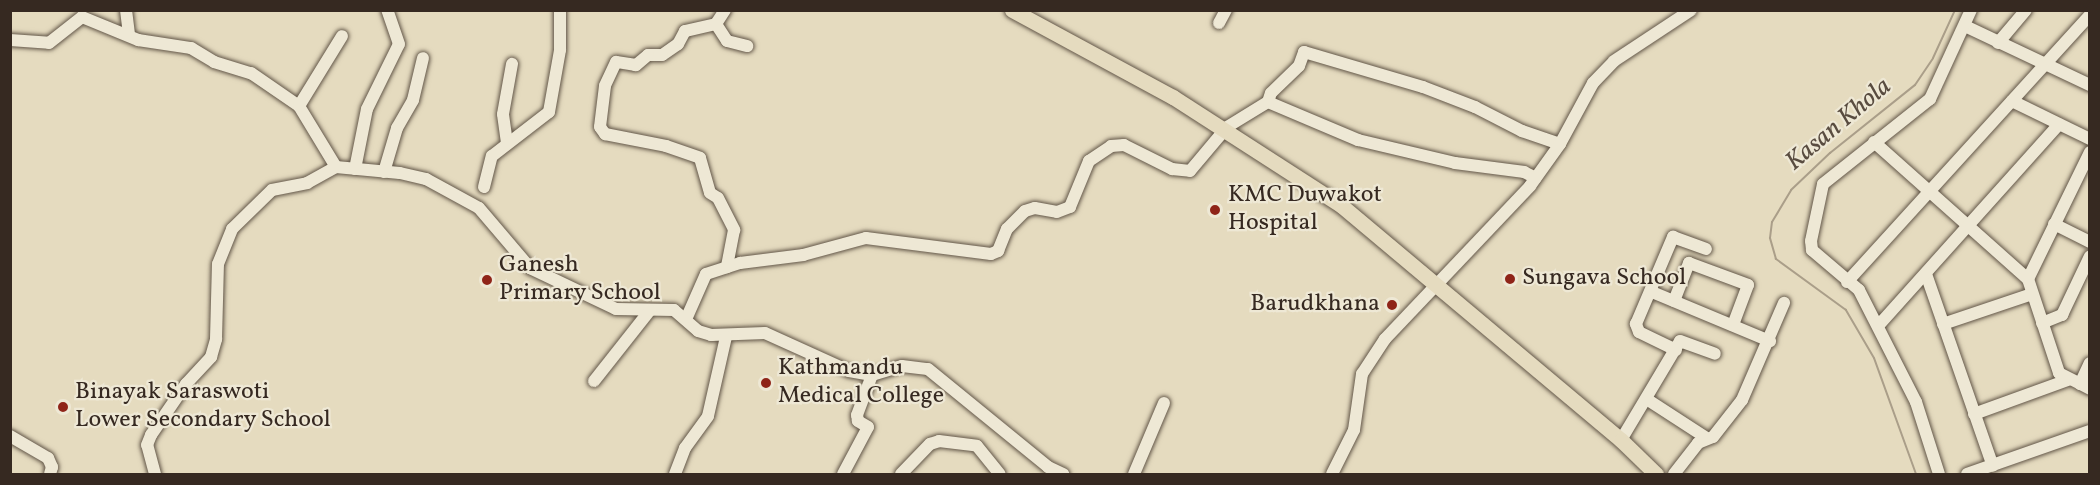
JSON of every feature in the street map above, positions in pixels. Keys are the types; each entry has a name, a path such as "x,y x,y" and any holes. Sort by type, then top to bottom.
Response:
{"main road":[{"path":"1012,10 1173,97 1342,206 1438,284 1621,440 1656,474"}],"street":[{"path":"126,10 129,35"},
{"path":"355,169 367,109 399,44 387,10"},
{"path":"484,187 489,160 507,142 549,112 560,50 560,10"},
{"path":"716,24 725,10"},
{"path":"1220,23 1226,10"},
{"path":"1332,474 1354,430 1362,374 1368,363 1410,311 1536,178 1560,144 1593,83 1607,69 1691,10"},
{"path":"1939,474 1916,402 1859,290 1812,250 1818,206 1830,176 1930,99 1971,10"},
{"path":"1998,43 2026,10"},
{"path":"10,40 49,43 79,14 138,40 192,48 214,63 250,73 299,106 336,167"},
{"path":"1847,282 2090,15"},
{"path":"716,24 727,41 747,46"},
{"path":"716,24 690,27 678,44 662,55 648,55 636,65 616,62 605,86 600,127 605,134 700,158 710,193 718,198 734,230 727,267"},
{"path":"1965,26 2090,85"},
{"path":"299,106 342,36"},
{"path":"687,317 702,278 713,270 803,255 866,238 991,254 998,251 1007,229 1025,211 1057,212 1070,207 1082,172 1102,151 1124,145 1184,172 1198,164 1224,132 1268,102 1271,93 1286,82 1308,52 1423,87 1475,107 1522,131 1560,144"},
{"path":"384,172 397,128 413,100 423,58"},
{"path":"507,142 503,114 513,64"},
{"path":"2012,101 2090,140"},
{"path":"1268,102 1358,140 1455,163 1524,172 1536,178"},
{"path":"1878,326 2059,124"},
{"path":"1874,142 2028,279 2059,373 2079,384"},
{"path":"2028,279 2090,152"},
{"path":"155,474 147,445 151,435 186,384 211,357 216,339 218,264 232,229 272,190 307,183 336,167 426,179 478,208 530,268 616,309 674,310 687,317 699,331 726,337 765,333 849,371 872,375 903,366 928,369 1048,467 1063,474"},
{"path":"2054,224 2090,243"},
{"path":"1676,350 1637,329 1673,237 1706,249"},
{"path":"2042,323 2062,315 2090,256"},
{"path":"1674,301 1689,263 1748,285 1733,325"},
{"path":"1926,274 1993,466"},
{"path":"1652,292 1770,340"},
{"path":"1943,324 2032,294"},
{"path":"1648,400 1705,437 1713,437 1742,400 1770,340 1784,303"},
{"path":"594,381 650,310"},
{"path":"675,474 685,448 708,416 726,337"},
{"path":"1621,440 1648,400 1680,341 1715,354"},
{"path":"1974,414 2079,384 2090,363"},
{"path":"843,474 868,427 858,421 857,415 872,375"},
{"path":"1134,474 1164,403"},
{"path":"1967,474 2090,431"},
{"path":"10,436 48,458 52,466 50,474"},
{"path":"1674,474 1705,437"},
{"path":"901,474 930,444 939,441 977,446 1000,474"}],"waterway":[{"name":"Kasan Khola","path":"1916,474 1874,358 1846,310 1776,259 1770,238 1772,222 1791,190 1830,153 1915,85 1933,58 1955,10"}],"place":[{"name":"KMC Duwakot Hospital","path":"1215,210"},
{"name":"Sungava School","path":"1510,279"},
{"name":"Ganesh Primary School","path":"487,280"},
{"name":"Barudkhana","path":"1392,305"},
{"name":"Kathmandu Medical College","path":"766,383"},
{"name":"Binayak Saraswoti Lower Secondary School","path":"63,407"}]}
